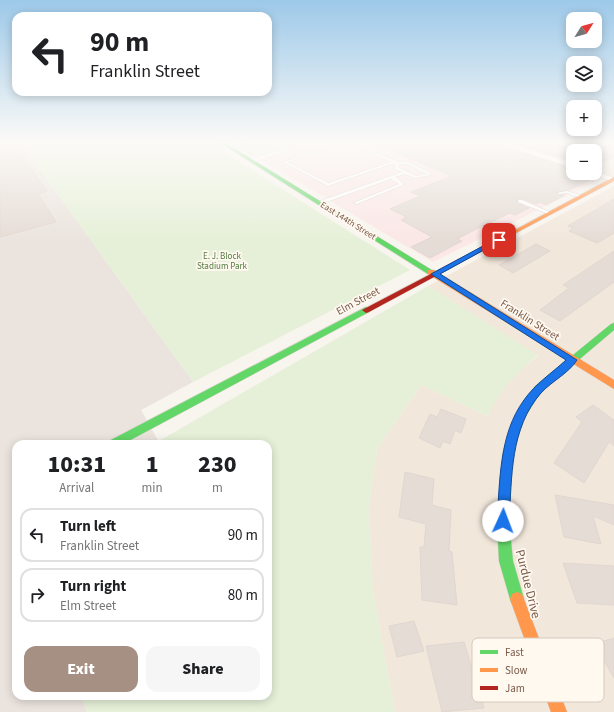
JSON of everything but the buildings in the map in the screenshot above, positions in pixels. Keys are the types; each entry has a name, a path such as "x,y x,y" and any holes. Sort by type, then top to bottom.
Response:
{"street":[{"name":"East 144th Street","path":"274,175 434,274"},
{"path":"602,176 613,180"},
{"name":"Elm Street","path":"121,440 613,180"},
{"name":"Franklin Street","path":"434,274 614,385"},
{"name":"Purdue Drive","path":"530,638 520,614 506,560 503,521 504,485 508,452 512,438 527,404 538,389 614,326"},
{"name":"Purdue Drive","path":"555,702 559,712"}],"lane":[{"path":"310,175 328,185 357,175"},
{"path":"319,203 396,175"},
{"path":"410,175 415,177 427,175"},
{"path":"356,203 402,184 391,177"},
{"path":"559,193 567,192 581,197"},
{"path":"520,201 550,213"},
{"path":"534,206 541,202"}],"shaded area":[{"path":"0,175 44,175 193,382 141,410 158,440 12,440 12,700 83,700 87,712 0,712"},
{"path":"287,175 566,175 566,180 598,180 433,262"},
{"path":"604,175 614,175 614,179"},
{"path":"614,186 614,712 395,712 373,592 369,508 377,449 421,385 487,416 500,392 514,375 538,356 428,286"}],"green space":[{"name":"E. J. Block Stadium Park","path":"44,175 260,175 410,270 193,382"},
{"path":"428,286 538,355 509,383 487,416 421,385 377,449 369,508 373,592 395,712 87,712 83,700 272,700 272,440 161,440"}],"traffic: fast":[{"path":"275,175 431,272"},
{"path":"121,440 366,310"},
{"path":"517,599 506,561 503,521 508,452 520,416 538,389 614,326"}],"traffic: slow":[{"path":"486,247 614,179"},
{"path":"431,272 614,385"},
{"path":"517,599 531,638"},
{"path":"555,702 559,712"}],"traffic: jam":[{"path":"366,310 486,247"}],"route":[{"path":"499,240 434,274 573,360 538,389 520,416 508,452 504,485 503,521"}]}
